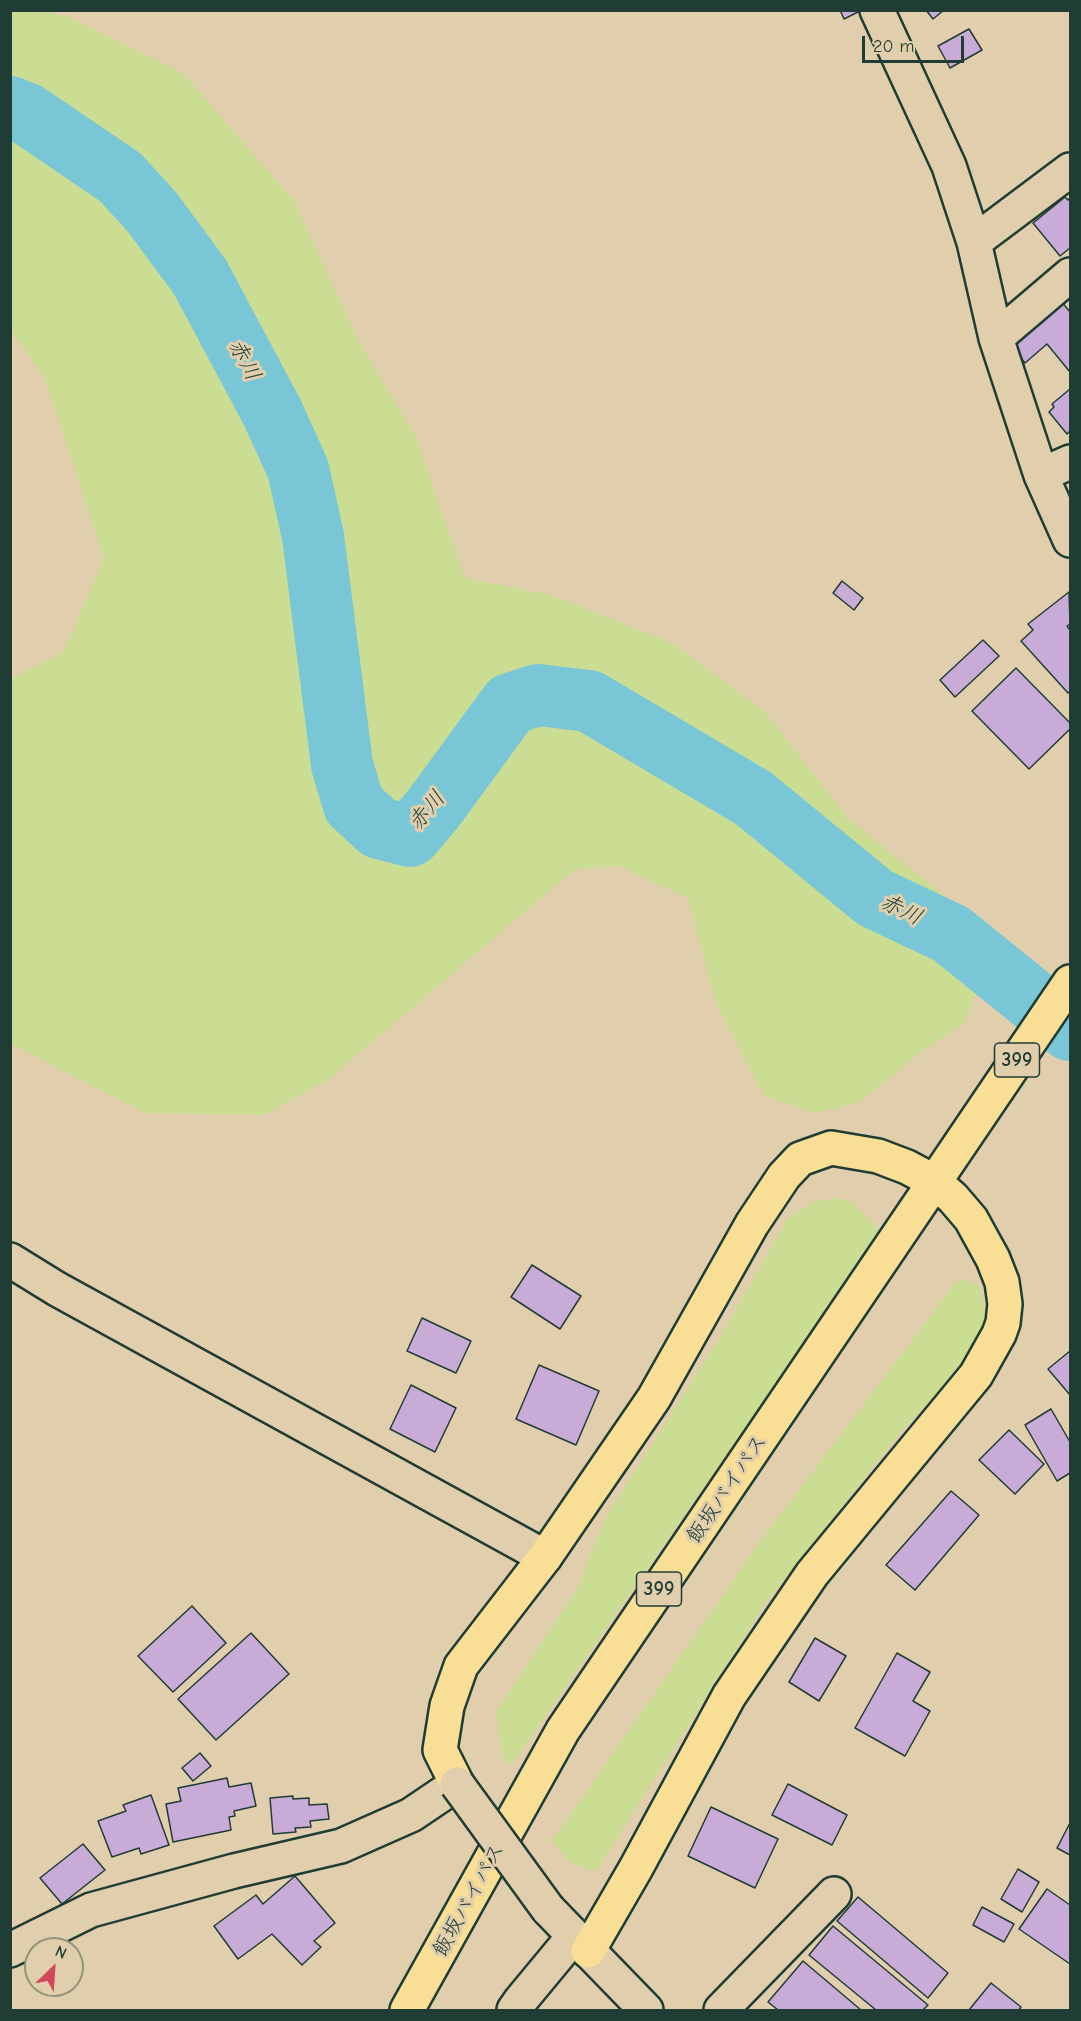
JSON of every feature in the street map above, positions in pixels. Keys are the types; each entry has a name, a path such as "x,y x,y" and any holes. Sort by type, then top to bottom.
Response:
{"highway":[{"name":"飯坂バイパス","path":"407,2010 563,1731 1071,982"},
{"path":"458,1784 440,1750 447,1706 462,1666 545,1557 654,1398 752,1224 784,1176 800,1159 831,1148 878,1156 908,1167 935,1182 971,1219 993,1259 1002,1282 1005,1304 999,1334 976,1375 812,1574 729,1696 636,1868 581,1944"}],"street":[{"path":"877,10 948,166 974,242 996,338 1041,475 1071,540"},
{"path":"974,242 1071,170"},
{"path":"996,338 1071,275"},
{"path":"1041,475 1071,462"},
{"path":"10,1260 57,1289 545,1557"},
{"path":"10,1950 91,1910 234,1871 341,1846 411,1815 458,1784 548,1910 646,2010"},
{"path":"721,2010 834,1894"},
{"path":"514,2010 520,2000 581,1944"}],"green space":[{"path":"10,11 36,11 66,16 183,73 294,201 360,344 415,435 465,578 551,595 672,643 765,712 849,819 1000,941 964,1023 920,1053 859,1103 815,1113 764,1096 715,1001 688,898 619,866 575,869 329,1079 264,1115 145,1113 11,1044 11,679 63,653 104,559 45,380 11,330"},
{"path":"836,1198 852,1202 881,1231 512,1764 503,1758 496,1711 579,1586 604,1520 721,1336 788,1218 813,1202"},
{"path":"966,1280 980,1287 987,1324 968,1360 898,1435 766,1602 596,1871 571,1863 552,1841 759,1543 956,1282"}],"building":[{"path":"840,10 857,10 858,12 844,19"},
{"path":"926,10 944,10 933,19"},
{"path":"969,29 982,50 950,68 938,46"},
{"path":"1065,197 1068,200 1070,198 1070,248 1060,256 1033,223"},
{"path":"1061,301 1070,312 1070,372 1047,344 1025,363 1010,344"},
{"path":"1070,389 1070,431 1067,434 1049,412 1054,407 1052,404"},
{"path":"842,581 863,598 854,610 833,593"},
{"path":"1069,592 1070,624 1067,626 1070,630 1070,691 1068,693 1021,641 1033,630 1028,624"},
{"path":"983,640 999,656 955,697 940,680"},
{"path":"1016,668 1070,723 1070,729 1029,769 972,711"},
{"path":"532,1265 581,1296 560,1329 511,1297"},
{"path":"422,1318 471,1341 456,1373 407,1351"},
{"path":"1070,1351 1070,1395 1048,1369"},
{"path":"539,1365 599,1391 576,1445 516,1419"},
{"path":"411,1385 456,1408 435,1452 390,1429"},
{"path":"1051,1409 1070,1442 1070,1473 1057,1481 1025,1425"},
{"path":"1009,1430 1044,1464 1015,1494 979,1460"},
{"path":"951,1491 979,1515 915,1590 886,1565"},
{"path":"192,1606 226,1643 173,1692 138,1656"},
{"path":"251,1633 289,1674 216,1740 178,1699"},
{"path":"815,1638 846,1656 819,1701 789,1682"},
{"path":"897,1653 930,1672 913,1701 930,1711 905,1756 855,1728"},
{"path":"200,1753 211,1766 193,1781 182,1768"},
{"path":"227,1778 229,1787 251,1783 256,1806 234,1811 235,1816 229,1817 231,1830 173,1842 166,1804 181,1801 178,1788"},
{"path":"788,1784 847,1815 832,1845 772,1815"},
{"path":"151,1795 169,1845 141,1854 139,1848 112,1857 98,1821 126,1811 123,1805"},
{"path":"293,1796 293,1799 309,1798 309,1805 327,1804 329,1819 310,1821 311,1827 295,1828 296,1832 273,1834 270,1798"},
{"path":"711,1807 778,1839 755,1888 688,1856"},
{"path":"1070,1823 1070,1855 1057,1848"},
{"path":"83,1844 105,1870 62,1904 40,1878"},
{"path":"1018,1869 1039,1882 1022,1912 1001,1899"},
{"path":"295,1876 335,1923 314,1941 321,1947 302,1965 272,1934 238,1959 214,1926 256,1895 263,1904"},
{"path":"1047,1889 1070,1905 1070,1964 1019,1929"},
{"path":"858,1897 948,1973 928,1998 837,1921"},
{"path":"982,1907 1014,1924 1004,1942 973,1925"},
{"path":"833,1926 928,2005 923,2010 876,2010 809,1955"},
{"path":"803,1961 861,2010 778,2010 768,2002"},
{"path":"991,1983 1021,2007 1019,2010 969,2010"}],"waterway":[{"name":"赤川","path":"10,107 27,114 120,177 152,212 200,277 272,412 298,469 313,536 342,765 354,805 379,828 410,836 433,809 510,704 538,695 589,701 753,798 875,898 951,934 1070,1030"}]}
